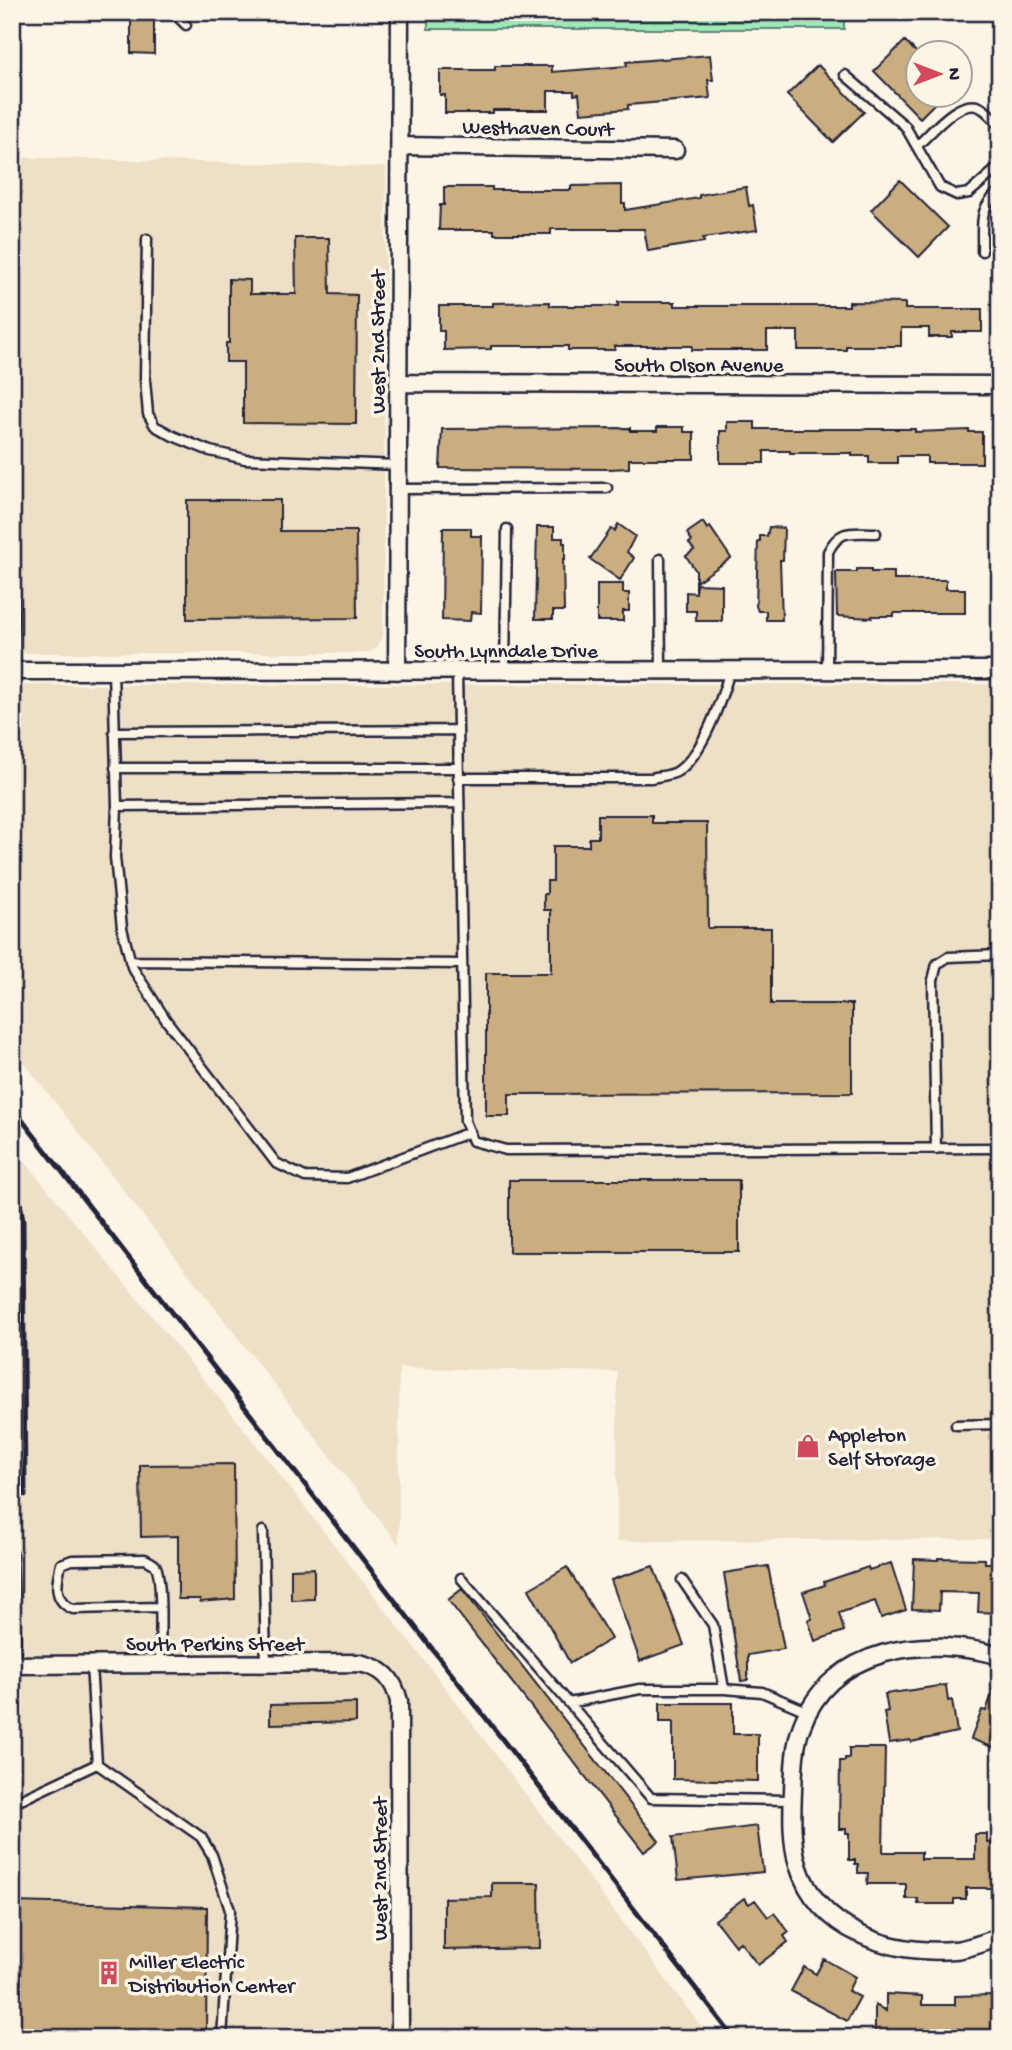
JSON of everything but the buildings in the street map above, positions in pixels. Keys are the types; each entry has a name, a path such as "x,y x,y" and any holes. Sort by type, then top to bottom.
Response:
{"street":[{"name":"West 2nd Street","path":"397,671 400,12"},
{"name":"Westhaven Court","path":"400,146 675,150"},
{"name":"South Olson Avenue","path":"398,383 1000,385"},
{"name":"South Lynndale Drive","path":"13,671 1000,670"},
{"path":"1000,1656 973,1648 949,1645 898,1650 848,1667 826,1684 802,1727 795,1753 793,1800 793,1832 798,1866 812,1893 825,1909 857,1934 910,1950 956,1950 1000,1937"},
{"name":"South Perkins Street","path":"14,1665 369,1665 384,1673 394,1684 399,1701"},
{"name":"West 2nd Street","path":"399,1701 400,2038"}],"lane":[{"path":"173,12 186,25"},
{"path":"845,75 905,126 940,187 957,195 969,193 1000,166"},
{"path":"918,145 956,110 969,106 982,108 1000,125"},
{"path":"982,251 984,210 988,201 1000,191"},
{"path":"147,239 145,380 148,414 155,426 209,451 244,459 398,465"},
{"path":"398,489 607,488"},
{"path":"505,671 507,529"},
{"path":"12,532 13,671"},
{"path":"827,671 828,552 834,541 844,533 876,533"},
{"path":"660,559 661,671"},
{"path":"113,671 117,806 115,857 122,928 130,961 166,1020 276,1163 305,1177 347,1178 470,1132"},
{"path":"457,671 465,1121 473,1141 506,1150 1000,1148"},
{"path":"458,778 651,778 677,772 692,757 717,714 730,671"},
{"path":"114,732 458,730"},
{"path":"115,768 458,768"},
{"path":"117,806 459,803"},
{"path":"936,1149 933,980 937,964 948,957 1000,956"},
{"path":"130,961 461,964"},
{"path":"956,1425 1000,1424"},
{"path":"263,1531 265,1663"},
{"path":"12,1553 14,1665"},
{"path":"159,1607 74,1609 63,1605 58,1596 61,1564 72,1560 145,1559 154,1564 159,1573 160,1664"},
{"path":"461,1578 650,1798 793,1800"},
{"path":"682,1580 713,1625 724,1689"},
{"path":"91,1664 97,1765"},
{"path":"569,1703 640,1689 724,1689 762,1692 809,1712"},
{"path":"12,1804 97,1765"},
{"path":"97,1765 201,1837 212,1854 230,1910 222,2038"}],"shaded area":[{"path":"12,157 386,167 383,636 376,649 367,653 12,653"},
{"path":"1000,684 1000,1539 617,1541 617,1372 399,1368 399,1545 12,1047 12,685"},
{"path":"12,1146 237,1420 428,1665 710,2038 12,2038"}],"green space":[{"path":"428,12 844,12 844,29 428,29"}],"railway":[{"path":"12,1107 734,2038"},
{"path":"12,1157 23,1220 25,1495"}],"place":[{"name":"Appleton Self Storage","path":"808,1446"},
{"name":"Miller Electric Distribution Center","path":"109,1973"}]}
